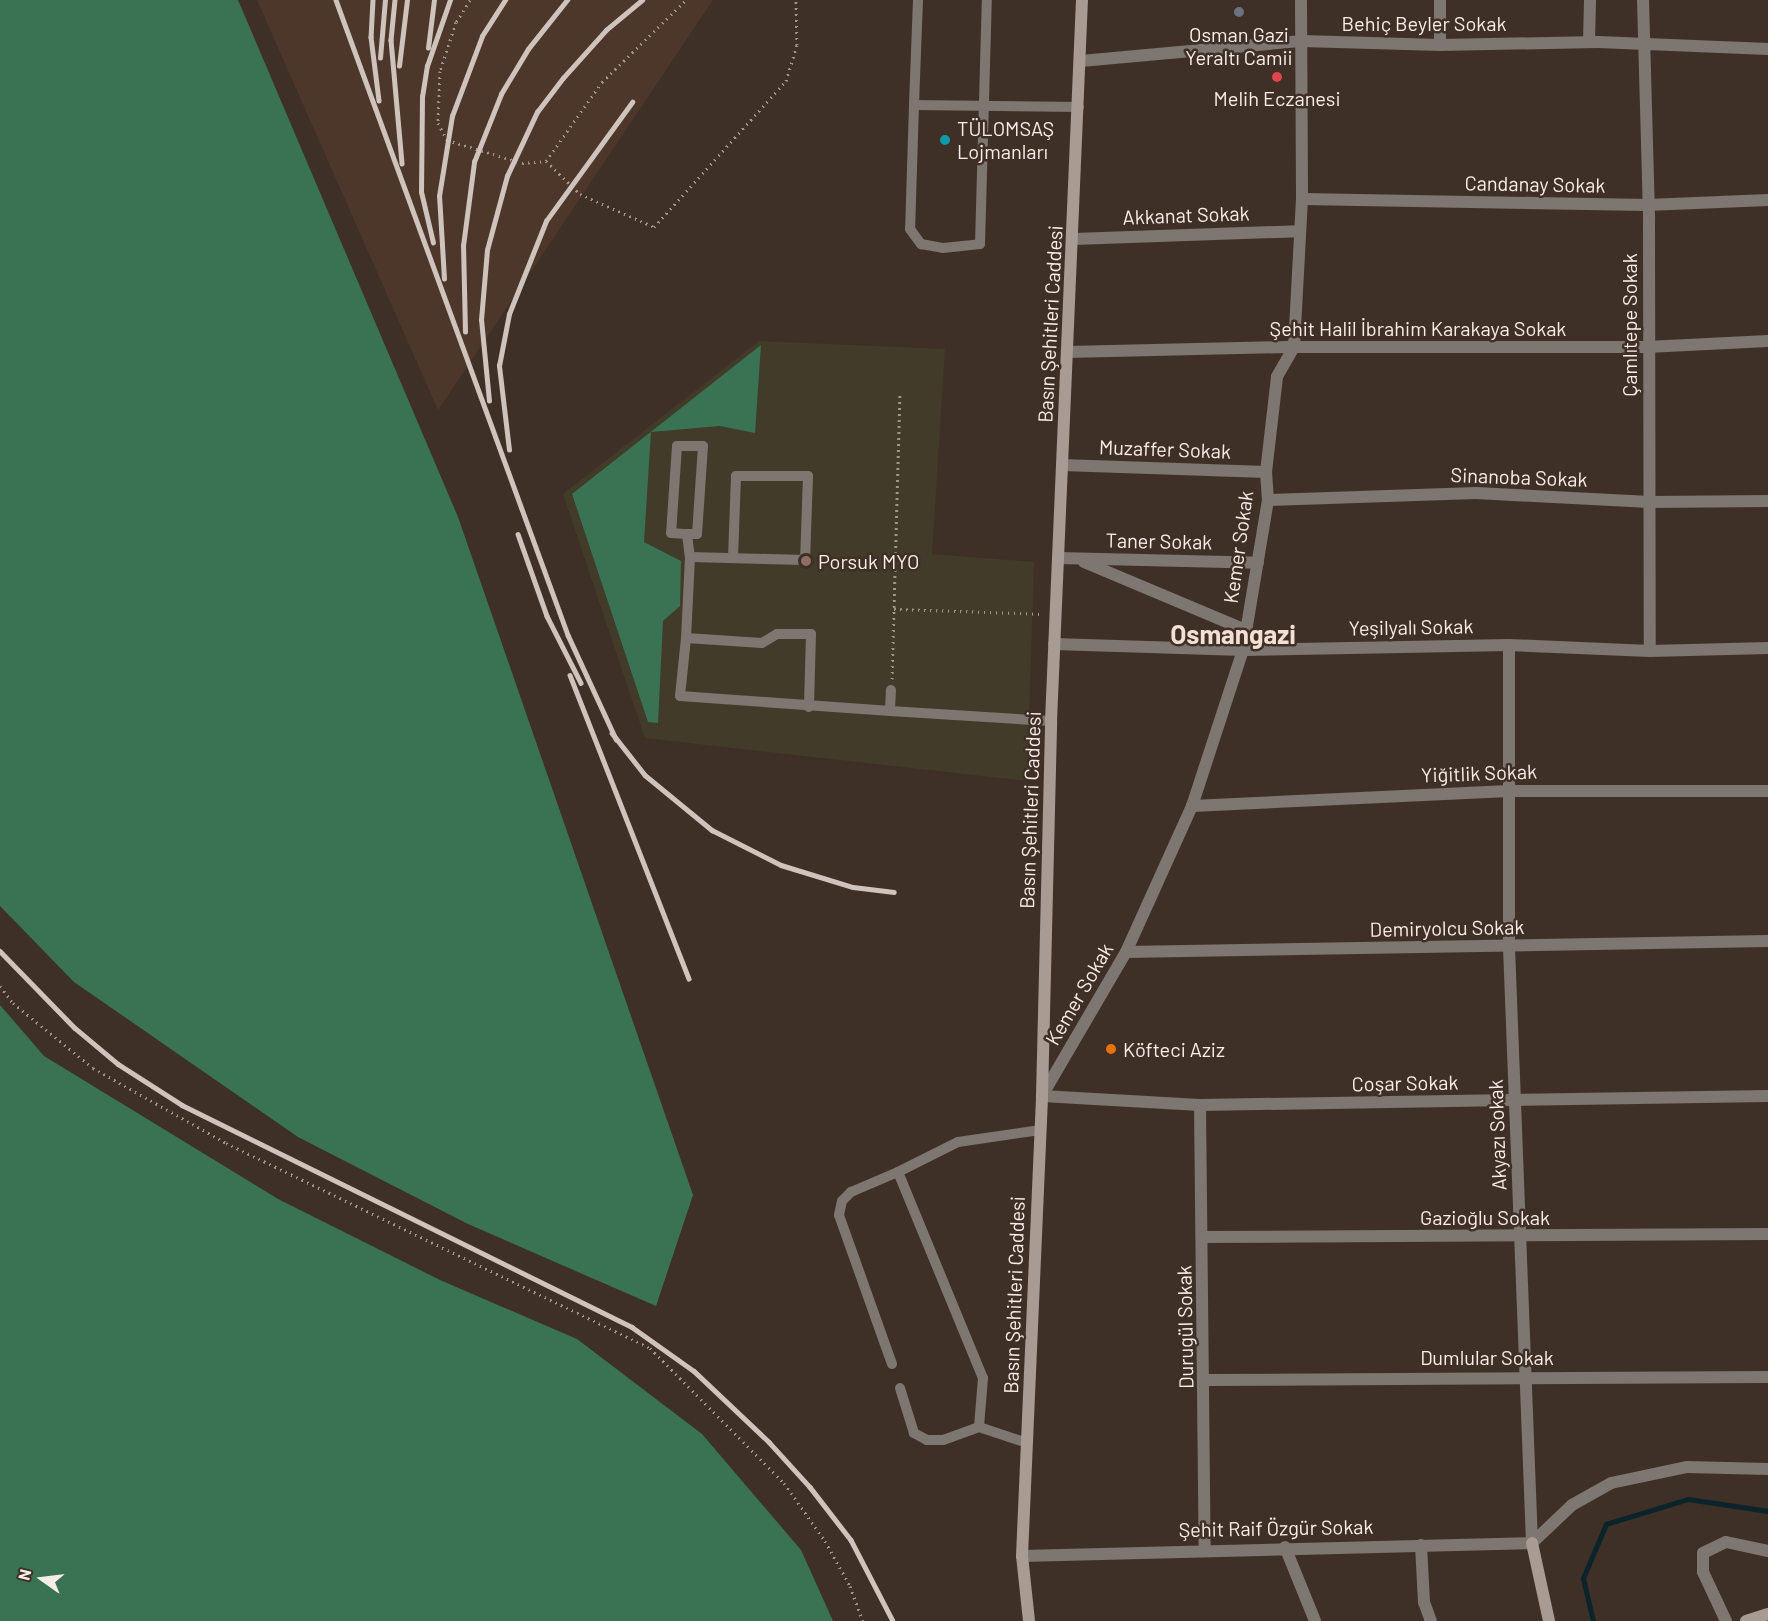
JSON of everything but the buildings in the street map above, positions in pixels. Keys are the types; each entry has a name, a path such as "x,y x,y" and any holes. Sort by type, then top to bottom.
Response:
{"main road":[{"name":"Basın Şehitleri Caddesi","path":"1029,1621 1022,1556 1042,1096 1051,721 1074,239 1082,0"},
{"name":"Akyazı Sokak","path":"1532,1543 1549,1621"},
{"path":"1746,1621 1768,1614"}],"street":[{"name":"Kemer Sokak","path":"1042,1096 1126,952 1192,806 1243,650 1268,500 1266,472 1277,376 1294,347 1302,199 1301,0"},
{"path":"1440,0 1440,45"},
{"path":"1589,42 1590,0"},
{"name":"Çamlıtepe Sokak","path":"1643,0 1650,651"},
{"name":"Behiç Beyler Sokak","path":"1081,61 1302,41 1440,45 1589,42 1642,46 1768,49"},
{"name":"Candanay Sokak","path":"1302,199 1647,205 1768,200"},
{"name":"Akkanat Sokak","path":"1074,239 1299,231"},
{"name":"Şehit Halil İbrahim Karakaya Sokak","path":"1067,352 1294,347 1647,347 1768,341"},
{"name":"Muzaffer Sokak","path":"1062,465 1266,472"},
{"name":"Sinanoba Sokak","path":"1268,500 1476,493 1650,502 1768,501"},
{"name":"Taner Sokak","path":"1059,558 1257,563"},
{"path":"1077,559 1246,630"},
{"name":"Yeşilyalı Sokak","path":"1054,644 1243,650 1509,645 1650,651 1768,648"},
{"name":"Akyazı Sokak","path":"1509,645 1509,947 1516,1102 1523,1376 1532,1543"},
{"name":"Yiğitlik Sokak","path":"1192,806 1509,791 1768,791"},
{"name":"Demiryolcu Sokak","path":"1126,952 1768,941"},
{"name":"Coşar Sokak","path":"1042,1096 1200,1105 1516,1102 1768,1096"},
{"name":"Durugül Sokak","path":"1200,1105 1206,1380 1205,1549"},
{"name":"Gazioğlu Sokak","path":"1202,1237 1768,1234"},
{"name":"Dumlular Sokak","path":"1206,1380 1523,1376 1768,1377"},
{"path":"1532,1543 1572,1505 1611,1483 1687,1467 1768,1469"},
{"path":"1726,1621 1703,1572 1703,1553 1726,1542 1768,1551"},
{"name":"Şehit Raif Özgür Sokak","path":"1022,1556 1205,1549 1532,1543"},
{"path":"1421,1545 1424,1602 1431,1621"},
{"path":"1286,1547 1315,1621"}],"lane":[{"path":"918,0 910,230 921,244 943,249 980,243 987,0"},
{"path":"914,105 983,104 1079,107"},
{"path":"677,446 703,446 697,534 687,534 671,533 677,446"},
{"path":"690,557 804,560 808,476 736,476 733,558"},
{"path":"687,534 690,557 686,638 680,696 773,701 809,707 1051,721"},
{"path":"686,638 762,643 777,634 811,634 809,707"},
{"path":"890,711 891,690"},
{"path":"892,1364 840,1215 842,1201 851,1192 958,1142 1040,1130"},
{"path":"898,1172 983,1378 979,1428"},
{"path":"900,1388 914,1433 927,1440 943,1440 979,1428 1027,1443"}],"path":[{"path":"470,0 456,22 440,71 438,123 447,140 513,161 546,161 580,194 654,227 786,81 797,45 796,0"},
{"path":"546,161 602,82 686,0"},
{"path":"891,690 900,392"},
{"path":"894,609 1056,615"},
{"path":"0,986 13,1003 93,1068 226,1143 650,1348 784,1483 825,1541 850,1586 863,1621"}],"shaded area":[{"path":"257,0 713,0 438,410"},
{"name":"Porsuk MYO","path":"759,341 945,349 932,554 1034,562 1027,781 645,738 563,494"}],"green space":[{"path":"0,0 238,0 458,517 693,1195 656,1306 468,1224 298,1137 74,982 0,906"},
{"path":"761,345 755,433 720,426 651,432 644,542 681,561 680,606 663,621 658,723 648,722 572,494"},
{"path":"0,1005 44,1056 278,1199 440,1280 577,1339 702,1434 801,1550 833,1621 0,1621"}],"waterway":[{"path":"1593,1621 1583,1578 1606,1524 1688,1499 1768,1511"}],"railway":[{"path":"336,0 568,635 616,739"},
{"path":"373,0 371,37 379,100"},
{"path":"380,58 385,0"},
{"path":"395,0 391,40 402,164"},
{"path":"399,66 407,0"},
{"path":"428,48 434,0"},
{"path":"433,243 421,192 422,97 427,66 450,0"},
{"path":"444,279 439,196 452,116 482,36 505,0"},
{"path":"465,332 463,246 474,162 501,94 528,49 567,0"},
{"path":"489,401 481,320 487,250 507,176 537,112 563,78 606,30 642,0"},
{"path":"509,450 499,366 509,314 546,221 632,102"},
{"path":"518,534 547,616 581,683"},
{"path":"570,675 689,978"},
{"path":"612,733 645,775 712,830 781,865 853,887 894,892"},
{"path":"0,951 75,1028 118,1064 182,1105 632,1327 694,1371 769,1442 810,1487 851,1540 893,1621"}],"place":[{"name":"Osman Gazi Yeraltı Camii","path":"1239,12"},
{"name":"Melih Eczanesi","path":"1277,77"},
{"name":"TÜLOMSAŞ Lojmanları","path":"945,140"},
{"name":"Porsuk MYO","path":"806,561"},
{"name":"Köfteci Aziz","path":"1111,1049"}],"district":[{"name":"Osmangazi","path":"1233,634"}]}
